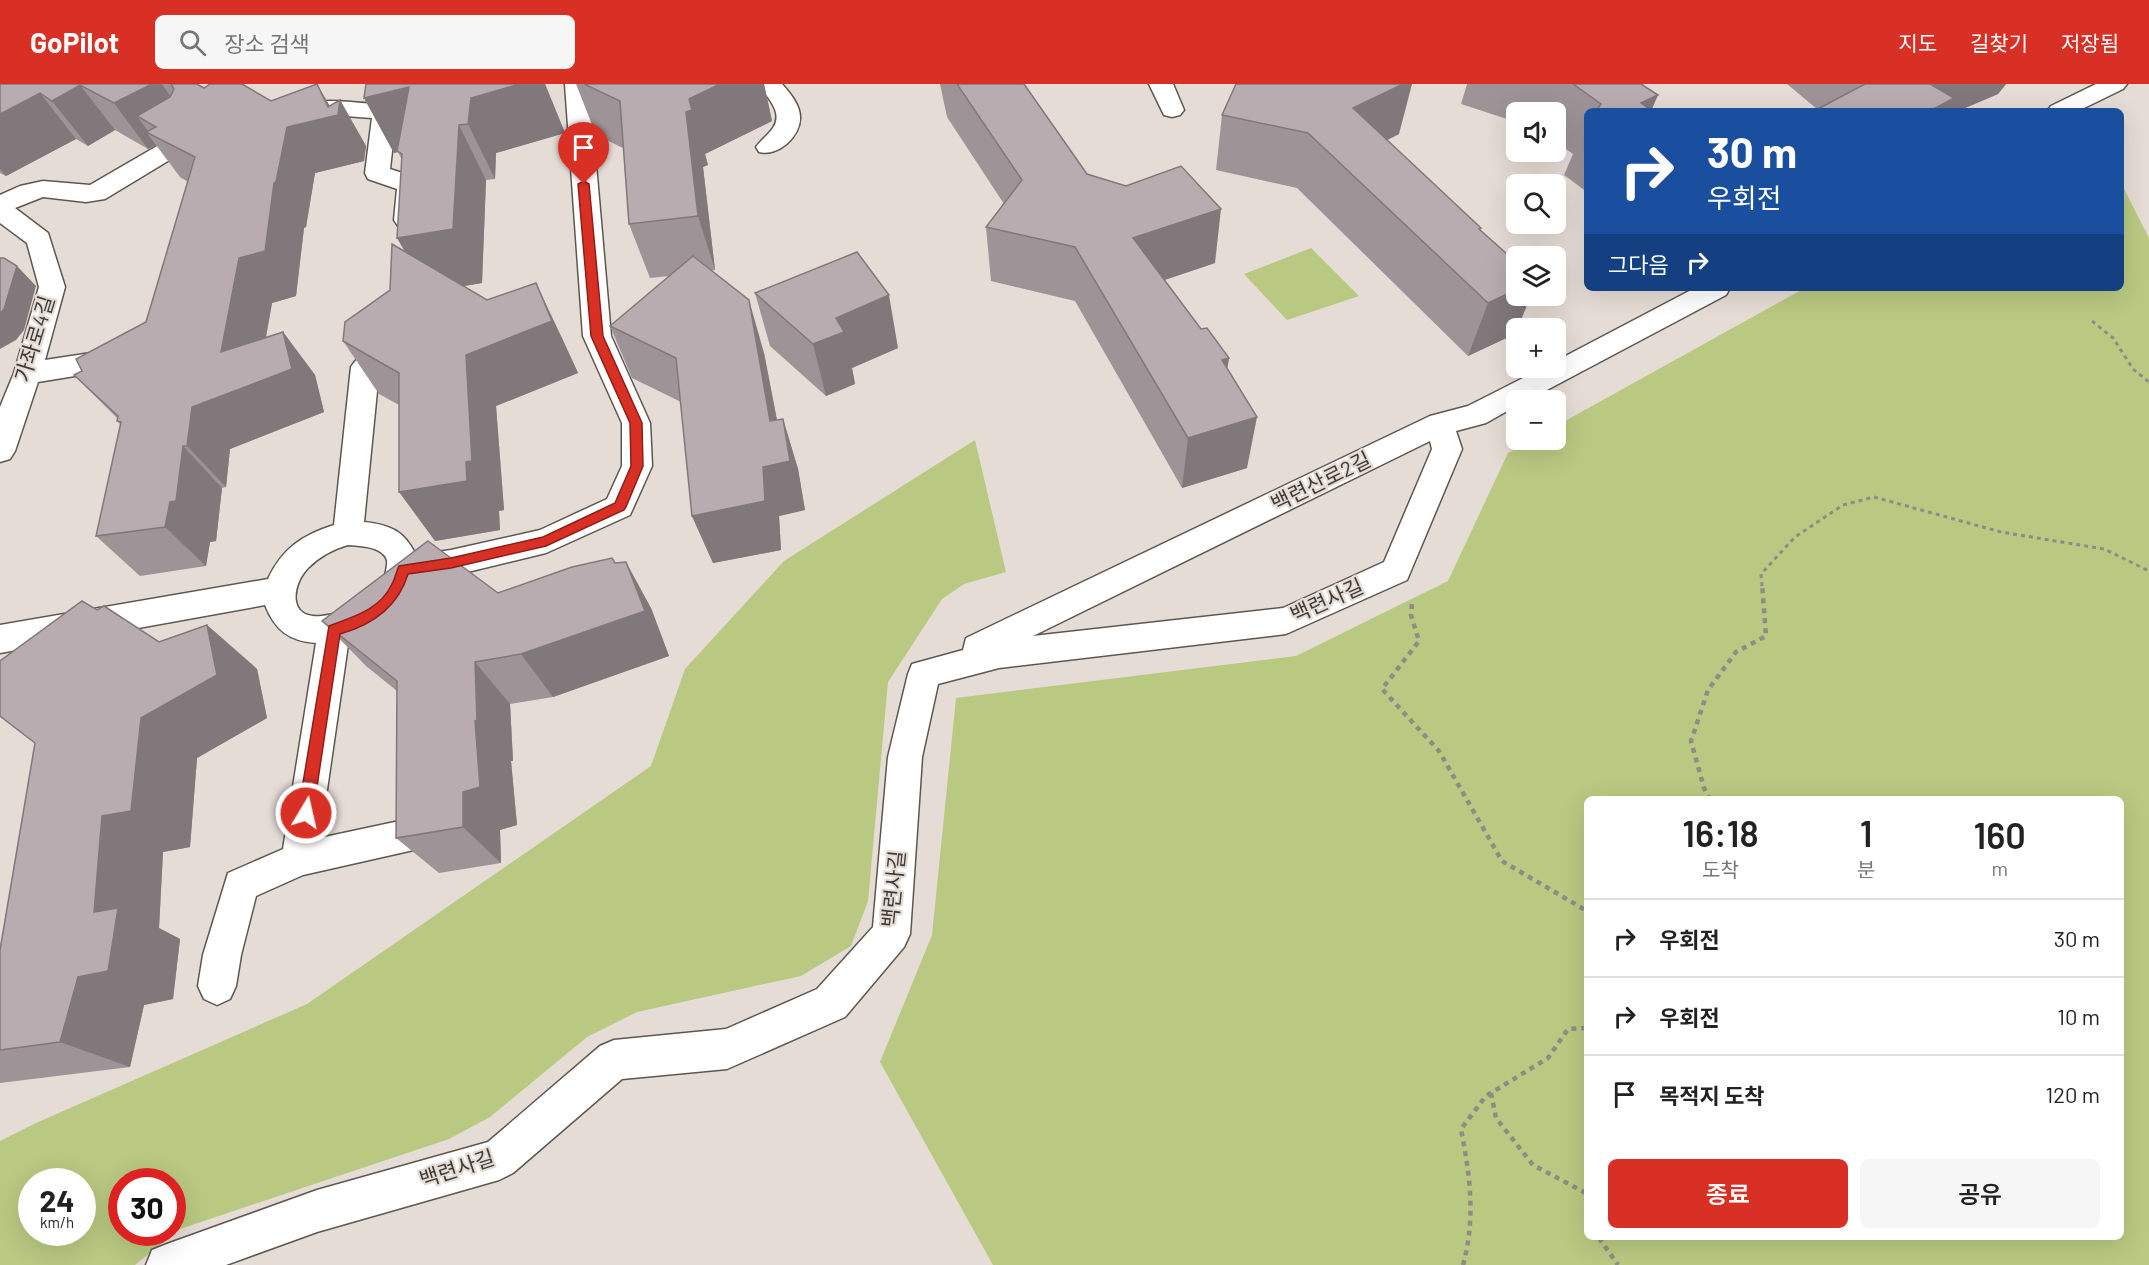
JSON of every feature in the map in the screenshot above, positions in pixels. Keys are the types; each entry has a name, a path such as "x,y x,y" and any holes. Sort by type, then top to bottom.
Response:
{"street":[{"path":"299,121 304,116 321,110 340,107 385,110 412,105 463,87 493,84"},
{"path":"403,570 451,563 546,541 619,507 637,466 636,423 597,336 577,84"},
{"path":"768,147 782,135 789,117 786,103 770,84"},
{"path":"1161,84 1172,110"},
{"path":"2065,108 2115,84"},
{"path":"385,110 378,173 410,185 405,241"},
{"path":"0,208 16,196 42,189 55,188 79,195 96,193 192,136"},
{"name":"가좌로4길","path":"0,208 39,239 35,264 52,287 15,390 0,451"},
{"name":"백련산로2길","path":"924,674 1440,424 1476,415 1711,291"},
{"path":"348,534 365,367 395,343 397,320"},
{"path":"15,390 153,354"},
{"path":"1398,568 1447,449 1440,424"},
{"path":"367,533 382,537 395,546 402,557 403,570 398,587 388,602 373,614 354,624 334,630 314,630 298,626 286,616 279,604 279,591 285,574 296,560 311,548 330,538 367,533"},
{"name":"백련사길","path":"167,1265 317,1211 498,1159 614,1060 727,1049 831,1003 891,934 905,757 924,674 999,654 1286,621 1396,571 1398,568"},
{"path":"0,639 279,591"},
{"path":"298,859 334,630"},
{"path":"217,986 222,955 241,885 298,859 418,833"}],"path":[{"path":"2092,321 2114,339 2122,356 2139,377 2149,382"},
{"path":"1708,796 1691,741 1708,690 1736,652 1766,636 1761,574 1795,537 1843,505 1874,497 2001,532 2104,549 2149,571"},
{"path":"1398,568 1412,582 1411,615 1419,641 1382,689 1439,751 1502,861 1584,909"},
{"path":"1463,1265 1471,1241 1473,1196 1461,1129 1486,1096 1548,1058 1568,1029 1584,1028"},
{"path":"1491,1093 1496,1118 1533,1165 1584,1192"},
{"path":"1600,1240 1618,1265"}],"green space":[{"path":"2124,189 2149,238 2149,1265 993,1265 880,1062 932,935 956,698 1296,656 1448,581 1508,453 1514,450 1566,450 1566,420 1800,291 2124,291"},
{"path":"1311,248 1359,296 1287,320 1244,274"},
{"path":"975,440 1006,572 964,584 942,599 888,682 868,901 851,946 801,976 637,1012 587,1037 490,1117 449,1139 186,1227 186,1168 108,1168 108,1246 159,1246 135,1265 0,1265 0,1141 307,1004 651,766 685,669 784,561"}],"building":[{"path":"0,84 152,84 114,103 80,85 52,101 40,93 0,114"},
{"path":"171,84 197,84 204,88 210,84 242,84 271,101 317,84 328,107 340,100 338,115 287,127 274,183 265,251 239,258 221,352 283,332 292,369 192,407 187,446 183,446 176,501 170,502 165,527 96,536 121,422 117,421 118,416 74,375 82,371 76,359 146,322 195,157 146,132 156,127 137,116 170,97 174,89"},
{"path":"366,84 520,84 471,98 468,124 459,125 453,229 397,238 402,154 397,151 409,87 364,98"},
{"path":"584,84 720,84 689,99 692,110 686,112 698,216 629,224 620,101"},
{"path":"957,84 1024,84 1087,174 1126,186 1181,166 1221,209 1133,238 1201,329 1207,328 1229,358 1222,360 1257,417 1188,438 1075,247 986,227 1022,180"},
{"path":"1236,84 1403,84 1353,108 1506,253 1506,295 1488,303 1308,133 1222,115"},
{"path":"1573,84 1641,84 1658,95 1641,103 1648,108 1598,108 1601,104"},
{"path":"1865,84 1930,84 1954,98 1936,108 1820,108"},
{"path":"392,244 487,300 536,283 552,321 466,355 472,461 466,462 467,481 399,492 399,373 343,341 345,322 390,290"},
{"path":"857,252 889,295 836,318 844,332 813,344 755,293"},
{"path":"693,256 749,300 770,421 783,419 790,461 763,467 765,501 692,516 676,358 610,326"},
{"path":"0,258 17,266 4,309 0,314"},
{"path":"428,541 498,593 572,567 612,558 615,563 626,562 645,611 521,654 475,662 477,720 475,721 480,787 463,792 463,827 396,838 397,681 322,621"},
{"path":"82,601 97,610 104,606 159,642 207,625 217,675 141,718 131,811 102,816 94,912 118,908 108,971 78,977 60,1042 0,1050 0,950 35,743 0,716 0,661"}],"route":[{"path":"306,813 334,630 354,624 373,614 388,602 398,587 403,570 451,563 546,541 619,507 637,466 636,423 597,336 584,184"}]}
